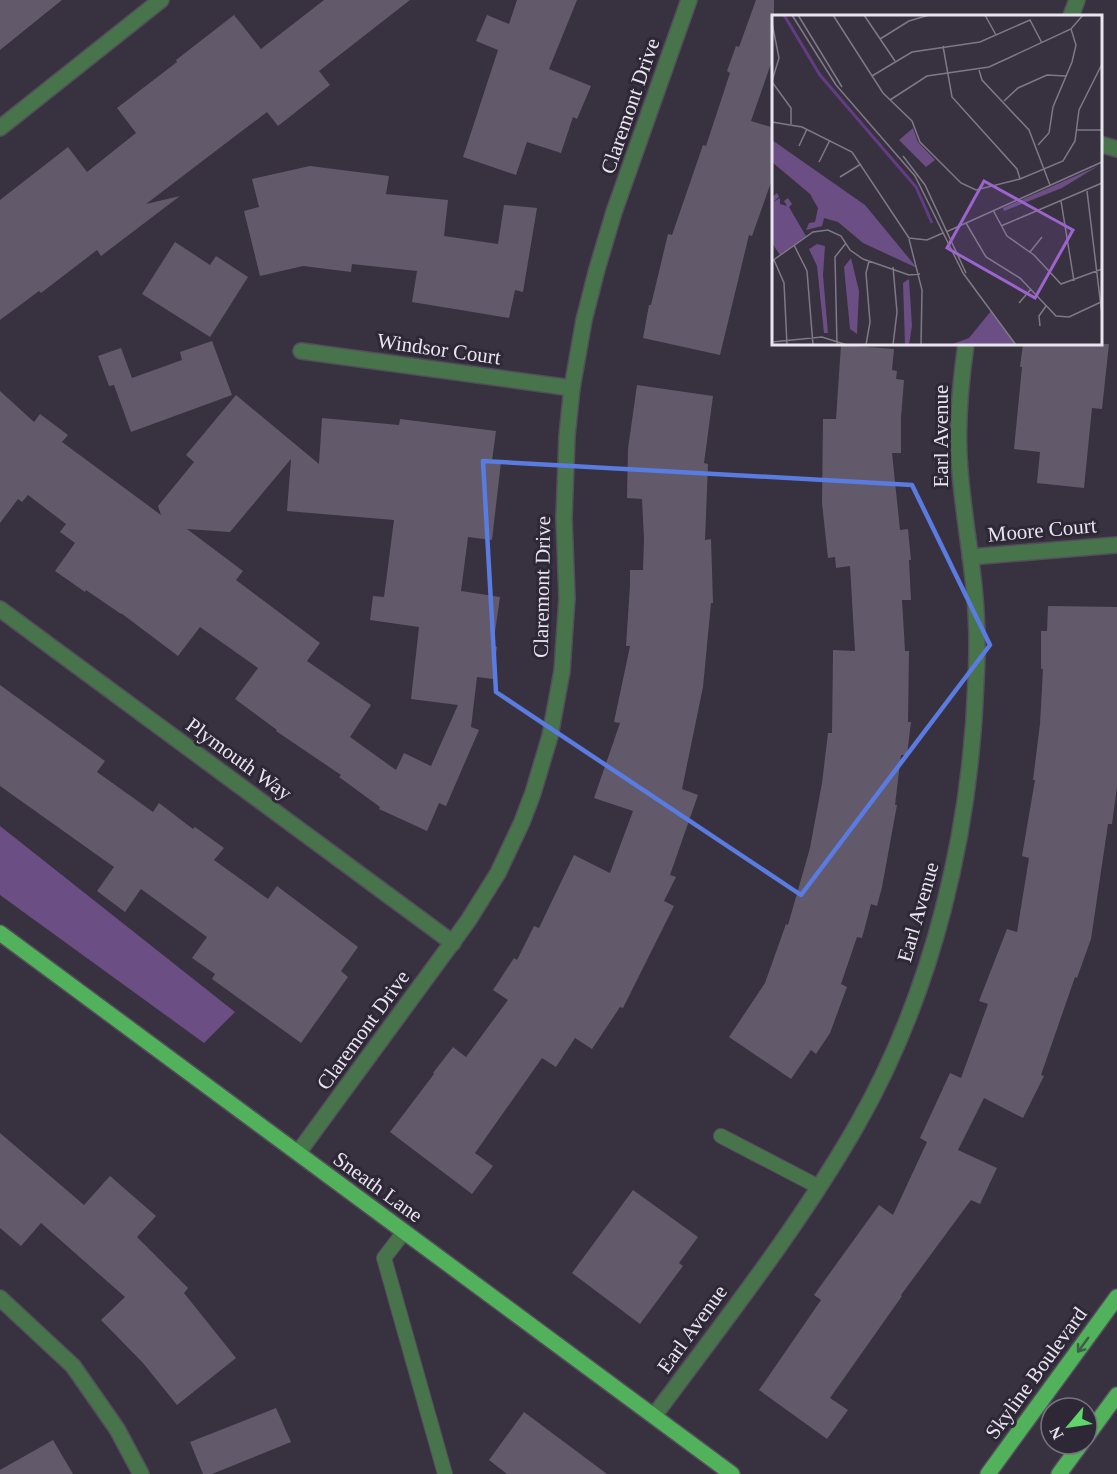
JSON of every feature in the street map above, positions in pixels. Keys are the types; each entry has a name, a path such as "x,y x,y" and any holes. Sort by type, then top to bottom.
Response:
{"main road":[{"name":"Sneath Lane","path":"0,933 732,1474"},
{"name":"Skyline Boulevard","path":"988,1474 1117,1297"},
{"path":"1099,1420 1117,1395"},
{"path":"1059,1474 1072,1456"}],"street":[{"path":"0,128 160,0"},
{"name":"Claremont Drive","path":"298,1154 485,896 510,848 533,793 555,716 562,671 567,598 564,478 572,388 584,320 614,212 689,0"},
{"path":"1071,15 1077,0"},
{"path":"1102,144 1117,149"},
{"name":"Earl Avenue","path":"654,1416 782,1242 857,1124 898,1040 919,986 942,912 952,877 966,804 975,707 976,619 959,469 958,433 966,345"},
{"name":"Windsor Court","path":"301,351 572,388"},
{"name":"Moore Court","path":"970,557 1117,545"},
{"name":"Plymouth Way","path":"0,609 453,943"},
{"path":"0,1298 73,1366 117,1429 141,1474"}],"lane":[{"path":"721,1136 819,1187"},
{"path":"404,1232 384,1258 445,1474"}],"highlighted area":[{"path":"483,461 912,485 990,645 801,895 496,692"}],"shaded area":[{"path":"0,826 235,1012 204,1043 0,895"}],"building":[{"path":"0,0 62,0 0,50"},
{"path":"324,0 410,0 319,71 330,85 278,126 267,112 146,204 180,196 101,256 97,250 41,293 39,291 0,320 0,200 68,147 87,172 136,133 117,108 234,15 261,49"},
{"path":"517,0 577,0 549,69 591,86 577,119 573,117 561,153 527,142 516,175 463,157 498,50 476,41 487,15 509,24"},
{"path":"756,0 774,0 772,61 751,121 772,127 772,180 752,236 749,235 720,355 643,338 649,305 651,305 668,234 672,235 703,145 706,146 730,73 727,71 736,46 739,47"},
{"path":"310,166 389,176 386,194 448,200 444,236 498,244 504,205 537,208 523,292 515,290 509,318 412,302 417,271 352,264 351,272 303,266 260,276 244,211 259,207 252,179"},
{"path":"175,242 210,265 216,256 248,277 210,337 142,294"},
{"path":"212,341 232,395 131,432 114,385 109,386 98,356 121,348 132,378 182,360 180,352"},
{"path":"1109,344 1102,409 1092,408 1084,488 1037,483 1040,452 1014,449 1022,367 1020,367 1023,345"},
{"path":"841,345 894,349 892,370 897,371 896,379 904,380 901,453 892,453 900,530 908,529 911,560 909,560 911,600 902,600 905,651 909,651 908,722 911,722 907,755 901,755 895,805 897,805 877,906 871,904 862,938 857,937 841,984 847,987 830,1033 816,1054 811,1050 791,1079 729,1037 765,983 786,924 788,925 810,848 822,783 828,733 832,733 833,650 855,651 850,566 836,568 835,557 828,558 822,503 823,419 836,419"},
{"path":"637,385 713,396 704,463 708,464 705,540 711,539 713,603 711,603 703,687 682,789 698,795 670,875 676,877 664,901 674,906 623,1008 620,1007 592,1049 575,1038 556,1067 542,1058 475,1153 493,1166 472,1194 390,1132 453,1047 466,1057 508,1000 493,990 514,958 517,960 534,926 539,928 574,855 610,873 633,811 594,798 620,723 614,722 630,646 626,646 630,570 643,570 642,499 627,498 628,449"},
{"path":"0,391 34,422 40,414 68,435 62,442 161,515 158,506 194,462 186,455 236,395 319,464 322,418 399,425 400,419 496,431 492,461 501,462 492,540 468,537 461,591 500,597 493,646 497,647 493,679 477,677 471,727 479,730 446,806 439,803 427,831 379,809 380,807 339,777 341,775 276,731 235,699 258,668 200,627 178,656 121,613 55,571 75,543 60,532 66,524 28,495 22,502 18,499 0,523","holes":["291,459 287,511 394,520 384,597 373,596 370,620 419,627 411,699 458,705 431,766 404,753 396,770 350,737 371,705 307,661 320,643 236,580 243,571 187,529 230,532"]},
{"path":"1048,606 1117,607 1117,787 1112,824 1108,824 1091,939 1077,978 1075,977 1041,1075 1044,1076 1023,1118 984,1098 958,1150 997,1168 980,1204 971,1200 901,1295 830,1398 848,1410 827,1439 759,1390 821,1300 814,1295 879,1205 893,1215 927,1142 920,1138 950,1073 961,1078 988,1004 979,1001 1007,929 1017,932 1029,858 1022,856 1035,780 1033,780 1040,724 1043,669 1041,669 1041,631 1047,631"},
{"path":"0,685 105,761 97,772 153,812 159,803 193,829 195,827 224,848 214,860 268,899 277,886 358,947 341,971 348,977 301,1043 212,979 215,974 192,958 207,937 141,889 125,912 97,891 114,867 0,786"},
{"path":"0,1133 84,1205 110,1176 156,1216 137,1237 188,1288 184,1293 236,1358 177,1405 143,1363 101,1320 125,1297 41,1223 21,1246 0,1228"},
{"path":"633,1190 698,1237 679,1263 683,1266 640,1324 572,1273"},
{"path":"276,1408 291,1442 212,1474 203,1474 190,1442"},
{"path":"524,1412 607,1474 507,1474 489,1460"},
{"path":"53,1440 73,1474 0,1474 0,1470"}]}
